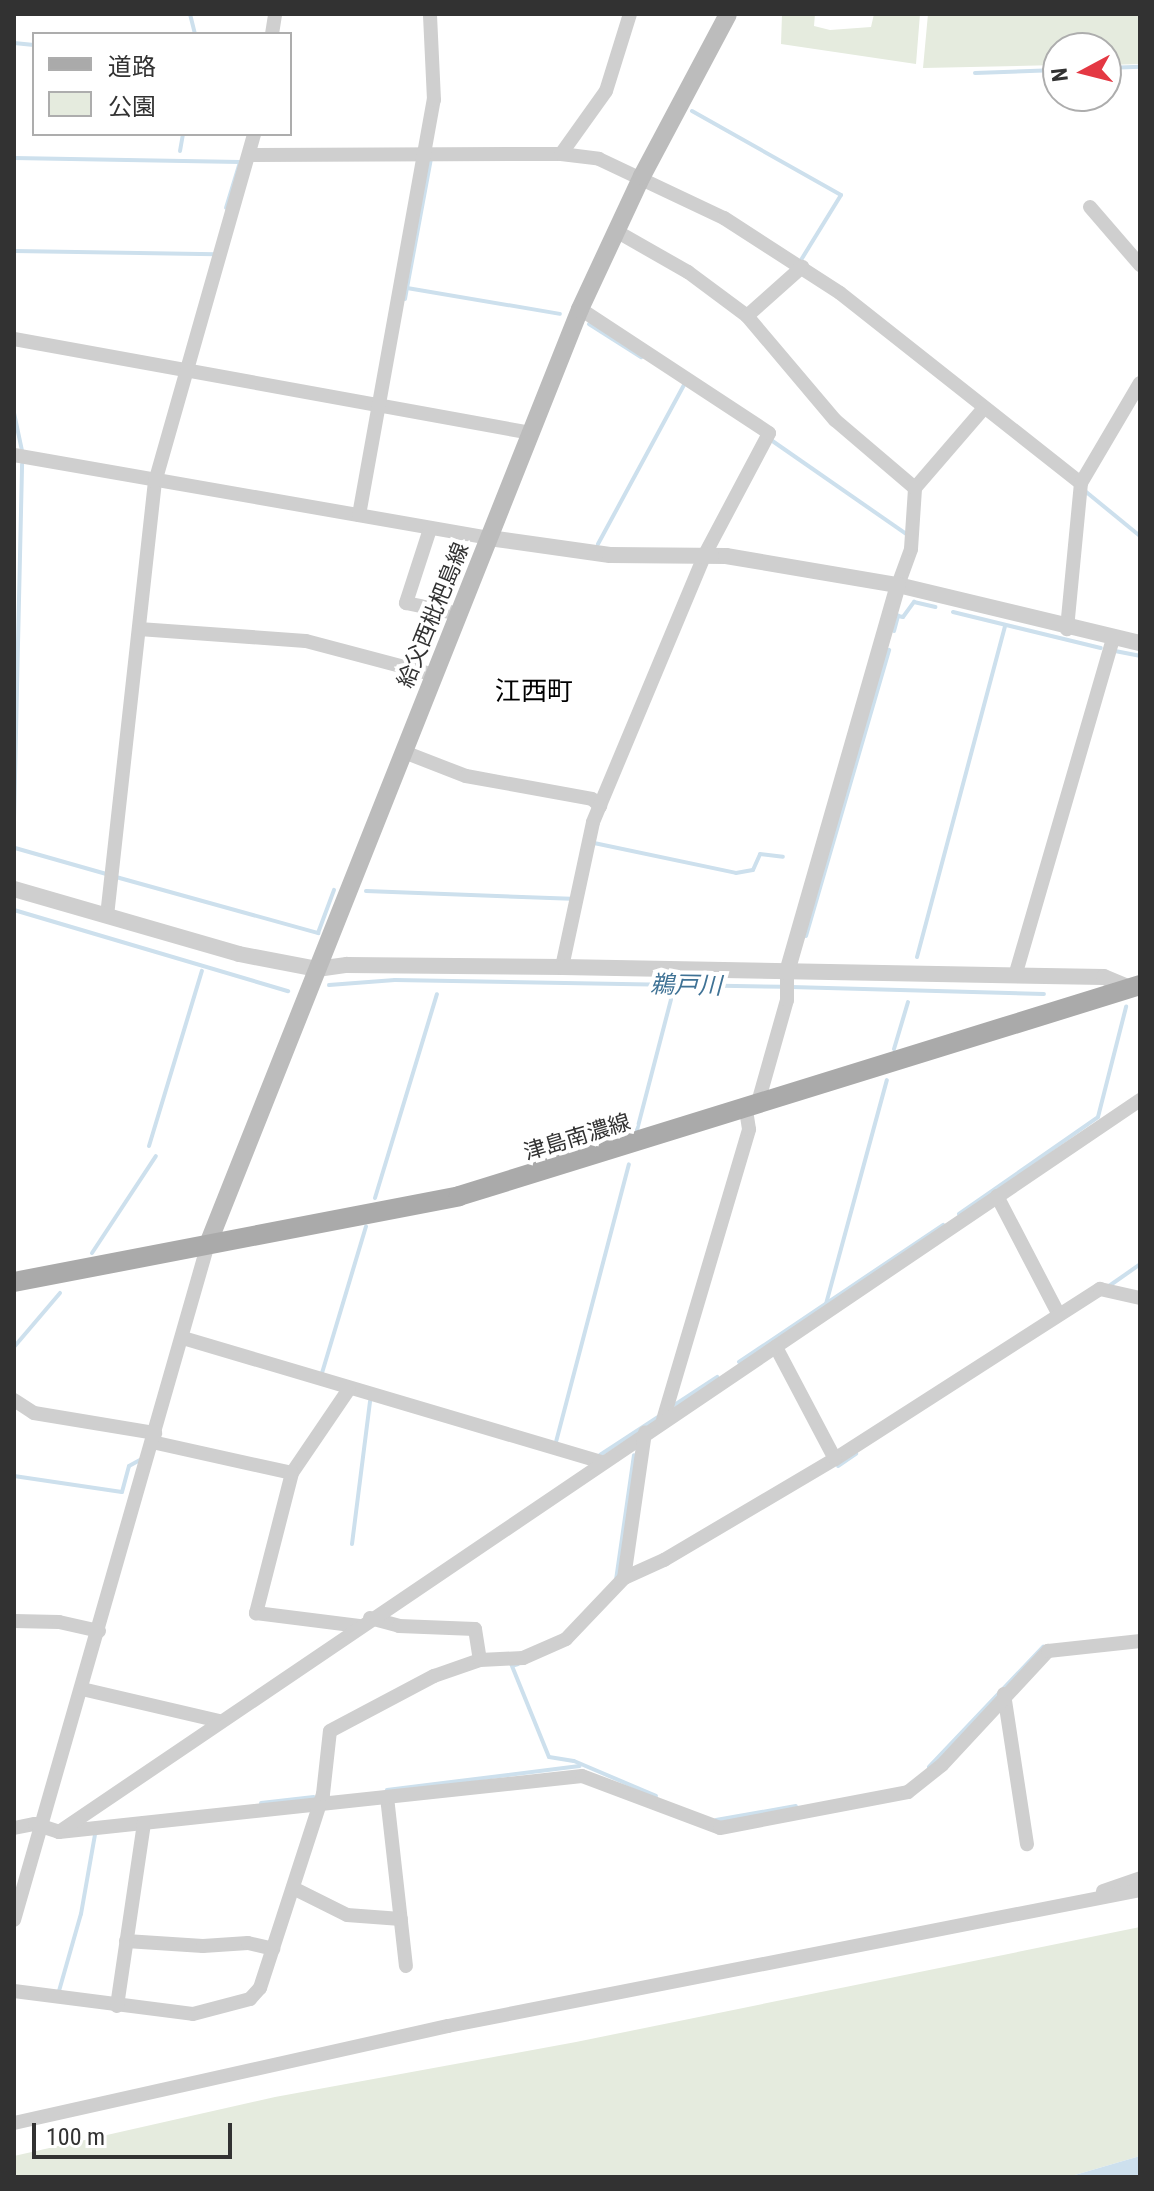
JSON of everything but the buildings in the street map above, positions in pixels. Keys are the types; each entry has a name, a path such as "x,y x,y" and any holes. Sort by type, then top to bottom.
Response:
{"main road":[{"name":"給父西枇杷島線","path":"208,1244 580,309 642,176 728,14"},
{"name":"津島南濃線","path":"14,1282 459,1196 1135,987"}],"street":[{"path":"359,515 434,100 430,14"},
{"path":"561,154 606,91 630,14"},
{"path":"107,916 155,482 233,195 251,155 254,136"},
{"path":"251,155 561,154 599,159 642,176 724,218 802,267 1081,483"},
{"path":"1090,207 1140,265"},
{"path":"616,231 688,272 747,316 835,420 915,488"},
{"path":"747,316 802,267"},
{"path":"562,967 600,806 704,556 769,433 580,309"},
{"path":"14,339 531,433"},
{"path":"1067,629 1081,483 1140,383"},
{"path":"663,1420 749,1129 751,1108 787,997 787,976 898,585 911,549 915,488 984,408"},
{"path":"14,455 489,538 610,555 704,556 898,585 1067,629 1140,643"},
{"path":"430,529 406,603 459,614"},
{"path":"139,629 306,641 435,675"},
{"path":"1015,976 1113,639"},
{"path":"404,752 466,776 592,799 600,806"},
{"path":"14,889 239,954 317,969 562,967 787,976 1104,977 1135,987"},
{"path":"59,1832 663,1420 1140,1100"},
{"path":"997,1196 1058,1313"},
{"path":"14,1920 44,1825 208,1244"},
{"path":"14,1991 193,2014 250,1999 260,1988 323,1794 330,1731 434,1676 480,1660 523,1658 566,1639 624,1578 664,1560 835,1459 1058,1313 1100,1289 1140,1298"},
{"path":"183,1338 602,1462"},
{"path":"776,1347 835,1459"},
{"path":"349,1389 292,1473 256,1613 475,1629 480,1660"},
{"path":"14,1400 34,1413 154,1437 292,1473"},
{"path":"624,1578 645,1433"},
{"path":"14,1621 59,1622 99,1631"},
{"path":"14,1828 44,1825 59,1832 582,1776 720,1828 908,1792 942,1765 1004,1694 1048,1651 1140,1641"},
{"path":"82,1689 219,1721"},
{"path":"1004,1694 1027,1844"},
{"path":"387,1797 406,1966"},
{"path":"117,2006 144,1823"},
{"path":"1099,1898 1105,1889 1140,1878"},
{"path":"293,1888 347,1915 401,1919"},
{"path":"14,2123 448,2026 1140,1890"},
{"path":"126,1941 203,1946 248,1943 273,1949"}],"green space":[{"path":"782,14 815,14 814,26 830,30 871,27 874,14 920,14 916,64 781,44"},
{"path":"928,14 1140,14 1140,64 1122,65 1122,32 1042,32 1042,65 923,68"},
{"path":"1140,1927 1140,2156 1068,2177 14,2177 14,2156 275,2097 576,2042"}],"water":[{"path":"1140,2156 1140,2177 1068,2177"}],"waterway":[{"path":"190,14 194,32"},
{"path":"14,43 32,45"},
{"path":"1122,68 1140,67"},
{"path":"975,73 1042,71"},
{"path":"692,111 841,195 801,260"},
{"path":"180,151 183,136"},
{"path":"14,158 240,162 226,208"},
{"path":"407,288 431,159"},
{"path":"14,251 216,254"},
{"path":"405,299 407,288 560,314"},
{"path":"589,324 641,357"},
{"path":"598,544 684,385"},
{"path":"14,413 22,452"},
{"path":"771,440 906,534"},
{"path":"14,820 22,464"},
{"path":"1085,491 1140,536"},
{"path":"894,631 898,616 903,617 914,602 935,607"},
{"path":"953,612 1101,648"},
{"path":"917,957 1005,627"},
{"path":"806,936 889,650"},
{"path":"1115,651 1140,656"},
{"path":"594,843 736,873 753,870 760,854 783,857"},
{"path":"15,848 106,874"},
{"path":"116,877 318,933 334,890"},
{"path":"366,891 571,899"},
{"name":"鵜戸川","path":"14,910 288,991"},
{"path":"149,1146 202,971"},
{"name":"鵜戸川","path":"329,985 395,980 783,987"},
{"name":"鵜戸川","path":"791,987 1044,994"},
{"path":"375,1198 437,994"},
{"path":"637,1130 672,996"},
{"path":"894,1049 908,1002"},
{"path":"959,1214 1098,1117 1126,1007"},
{"path":"826,1304 887,1080"},
{"path":"92,1253 156,1156"},
{"path":"556,1442 629,1164"},
{"path":"739,1362 943,1225"},
{"path":"322,1373 366,1226"},
{"path":"1109,1286 1140,1264"},
{"path":"14,1347 60,1293"},
{"path":"673,1406 717,1377"},
{"path":"352,1544 370,1401"},
{"path":"600,1455 658,1417"},
{"path":"838,1466 856,1454"},
{"path":"616,1580 634,1455"},
{"path":"14,1476 122,1492 129,1466 140,1460"},
{"path":"929,1767 1043,1647"},
{"path":"518,1664 512,1666 549,1757 574,1761 656,1796"},
{"path":"387,1790 580,1766"},
{"path":"261,1803 314,1797"},
{"path":"716,1820 796,1806"},
{"path":"59,1991 81,1914 95,1835"}],"district":[{"name":"江西町","path":"534,692"}]}
